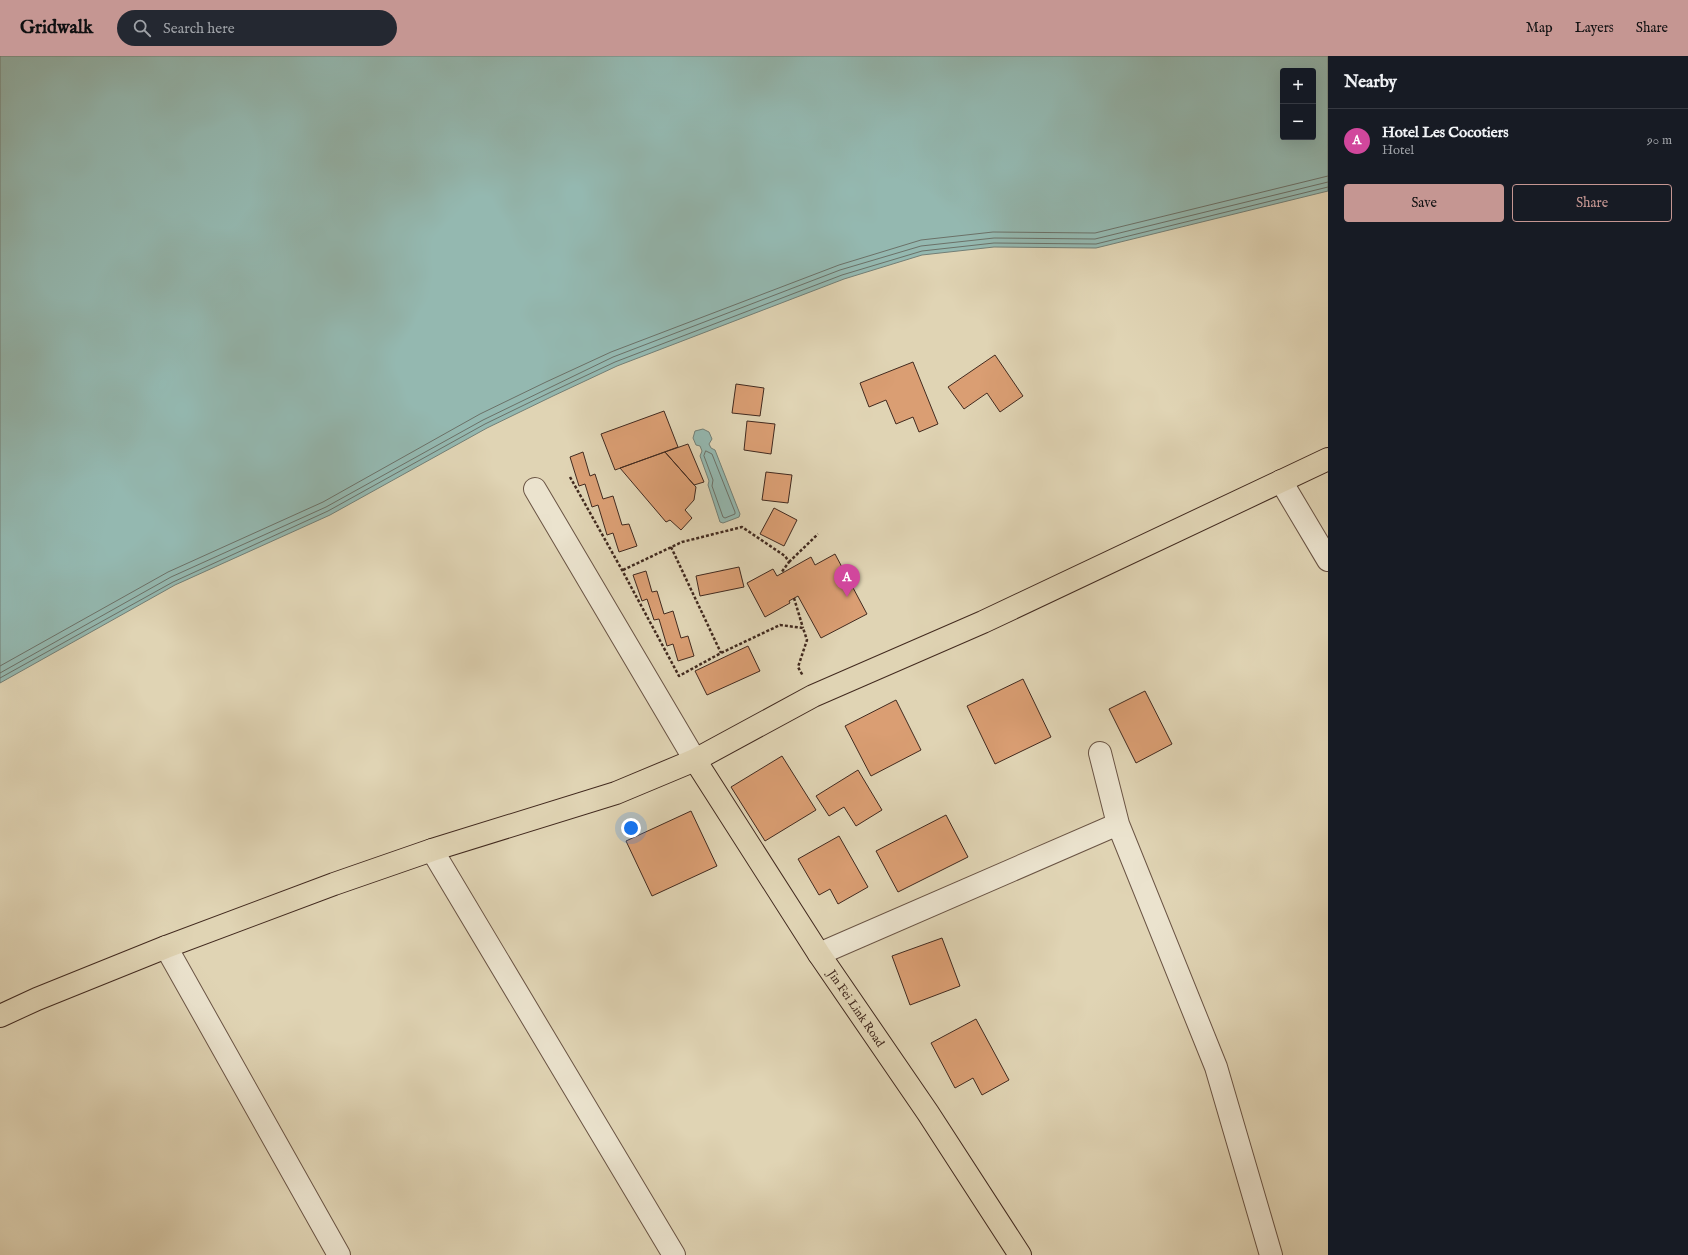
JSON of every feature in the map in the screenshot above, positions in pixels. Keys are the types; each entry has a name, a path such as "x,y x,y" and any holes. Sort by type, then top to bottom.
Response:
{"main road":[{"path":"0,1016 37,998 166,947 334,884 432,850 616,793 695,760 813,696 983,622 1328,458"},
{"name":"Jin Fei Link Road","path":"695,760 819,954 928,1113 1020,1255"}],"street":[{"path":"1281,481 1328,560"},
{"path":"535,489 695,760"},
{"path":"1100,754 1118,824 1216,1067 1271,1255"},
{"path":"819,954 1118,824"},
{"path":"432,850 674,1255"},
{"path":"166,947 331,1252"}],"path":[{"path":"570,477 679,676 721,653 780,625 803,628"},
{"path":"622,570 682,542 742,527 785,556 790,562"},
{"path":"781,573 818,534"},
{"path":"671,547 721,653"},
{"path":"794,598 807,640 798,667 813,696"}],"water":[{"path":"0,56 1328,56 1328,191 1096,248 994,247 922,255 844,279 617,366 487,428 330,515 175,585 0,683"},
{"path":"703,429 709,432 712,439 709,444 711,448 715,450 740,514 739,517 723,523 720,522 708,485 709,481 700,456 702,451 700,446 696,445 693,438 695,431"}],"building":[{"path":"995,355 1023,396 1000,412 987,393 964,409 948,387"},
{"path":"913,362 938,424 919,432 913,417 896,424 886,400 869,407 860,383"},
{"path":"736,384 764,388 760,416 732,413"},
{"path":"664,411 678,447 615,470 601,434"},
{"path":"747,421 775,424 771,454 744,450"},
{"path":"688,444 704,482 694,485 665,452"},
{"path":"583,452 590,476 595,474 603,499 613,496 622,525 629,524 637,546 619,552 613,533 607,535 598,505 592,507 585,484 579,486 570,457"},
{"path":"665,452 696,487 694,500 685,510 692,518 681,530 670,520 666,522 620,468"},
{"path":"766,472 792,475 788,503 762,500"},
{"path":"774,508 797,520 784,546 760,534"},
{"path":"835,554 867,614 821,638 798,596 789,601 790,603 765,617 747,583 773,569 777,576 811,557 815,565"},
{"path":"739,567 744,587 700,596 696,576"},
{"path":"646,571 652,592 657,591 664,614 673,611 681,638 688,636 694,656 678,661 673,644 667,646 659,619 654,620 647,599 642,601 633,575"},
{"path":"748,646 760,671 707,695 695,671"},
{"path":"1023,679 1051,737 995,764 967,706"},
{"path":"1145,691 1172,744 1136,763 1109,709"},
{"path":"896,700 921,750 871,776 845,726"},
{"path":"782,756 816,810 765,841 731,787"},
{"path":"858,770 882,810 856,826 844,807 829,816 816,796"},
{"path":"691,811 717,866 652,896 626,841"},
{"path":"946,815 968,857 898,892 876,851"},
{"path":"839,836 868,887 838,904 830,889 819,895 798,859"},
{"path":"942,938 960,986 910,1005 892,956"},
{"path":"976,1019 1009,1080 982,1095 973,1078 955,1088 931,1043"}],"place":[{"name":"Hotel Les Cocotiers","path":"847,597"}]}
